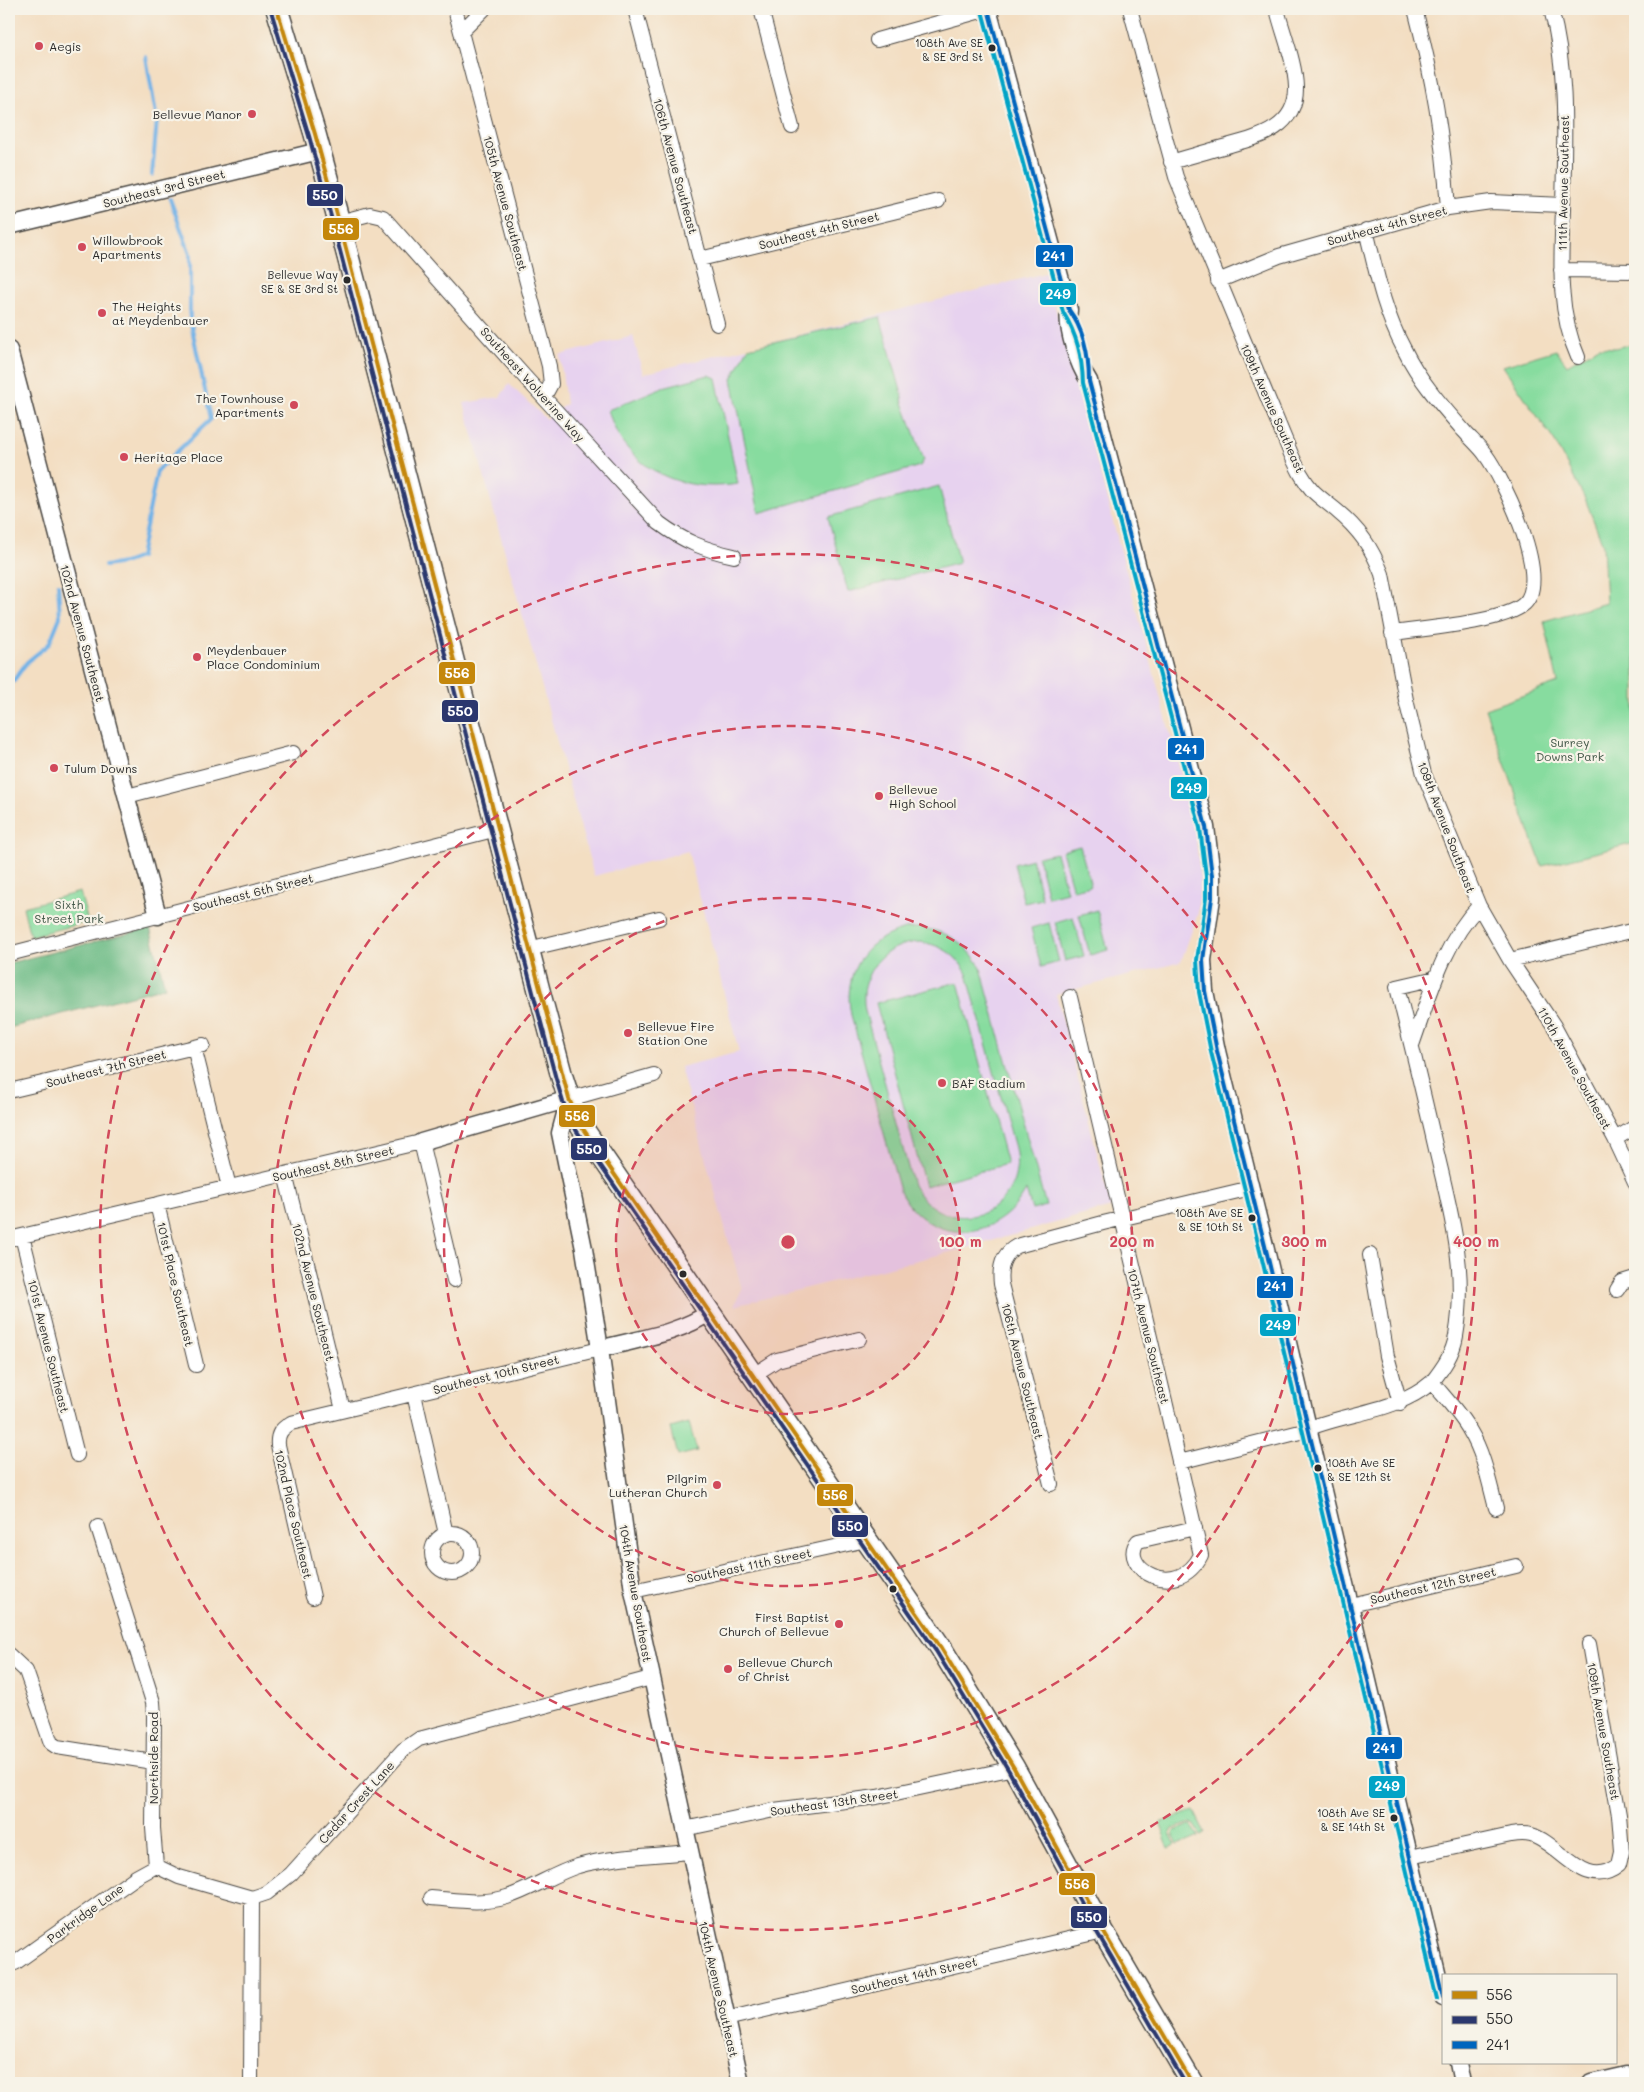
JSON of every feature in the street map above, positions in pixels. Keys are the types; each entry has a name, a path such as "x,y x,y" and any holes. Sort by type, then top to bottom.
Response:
{"main road":[{"path":"277,9 339,222 528,949 569,1099 581,1126 941,1648 1014,1768 1103,1930 1192,2083"}],"street":[{"name":"105th Avenue Southeast","path":"455,9 549,366 551,384 544,397"},
{"path":"461,32 484,9"},
{"name":"106th Avenue Southeast","path":"635,9 717,324"},
{"path":"761,9 792,127"},
{"path":"876,40 988,9 1069,310 1068,320 1080,368 1089,381 1206,827 1212,876 1212,898 1203,960 1205,991 1217,1051 1309,1428 1442,1994"},
{"name":"109th Avenue Southeast","path":"1130,9 1171,162 1218,280 1297,467 1314,491 1358,530 1377,560 1382,574 1406,700 1424,774 1478,906 1460,927 1436,978 1412,1045"},
{"path":"1171,162 1262,136 1270,132 1286,118 1292,108 1296,90 1294,72 1276,9"},
{"path":"1414,9 1434,89 1441,129 1448,208"},
{"name":"111th Avenue Southeast","path":"1551,9 1560,47 1565,87 1561,270 1564,315 1578,356"},
{"name":"Southeast 3rd Street","path":"9,226 319,151"},
{"name":"Southeast 4th Street","path":"700,259 938,201"},
{"name":"Southeast 4th Street","path":"1218,280 1279,256 1448,208 1491,202 1563,205"},
{"name":"Southeast Wolverine Way","path":"339,222 370,214 383,217 389,222 524,376 659,523 676,536 691,544 734,556"},
{"path":"1366,230 1387,310 1404,351 1429,389 1484,454 1502,482 1524,540 1532,572 1531,596 1526,604 1506,615 1392,633"},
{"path":"1561,270 1635,271"},
{"name":"102nd Avenue Southeast","path":"9,350 158,916"},
{"path":"127,796 293,753"},
{"name":"Southeast 6th Street","path":"9,954 497,829"},
{"name":"110th Avenue Southeast","path":"1478,906 1510,960 1554,1026 1615,1139 1635,1182"},
{"path":"528,949 659,918"},
{"path":"1510,960 1635,930"},
{"path":"1179,1462 1300,1432 1322,1423 1400,1403 1420,1393 1432,1382 1452,1352 1456,1337 1461,1295 1460,1263 1412,1045 1397,986 1436,978"},
{"name":"107th Avenue Southeast","path":"1070,997 1121,1219 1195,1528 1201,1555 1191,1571 1168,1579 1148,1574 1141,1568 1135,1558 1134,1550 1138,1541 1195,1528"},
{"name":"Southeast 7th Street","path":"9,1091 199,1046 229,1187"},
{"name":"Southeast 8th Street","path":"15,1238 421,1142 654,1075"},
{"name":"104th Avenue Southeast","path":"569,1099 560,1133 584,1249 600,1349 633,1590 741,2083"},
{"path":"1615,1139 1635,1127"},
{"path":"421,1142 454,1280"},
{"name":"102nd Avenue Southeast","path":"285,1174 343,1410"},
{"path":"1121,1219 1251,1188"},
{"name":"101st Place Southeast","path":"157,1204 196,1365"},
{"name":"106th Avenue Southeast","path":"1051,1484 1001,1284 1000,1276 1004,1258 1016,1246 1121,1219"},
{"name":"101st Avenue Southeast","path":"15,1238 77,1456"},
{"path":"1370,1255 1386,1347 1400,1403"},
{"path":"1617,1290 1622,1282 1635,1278"},
{"name":"Southeast 10th Street","path":"280,1432 291,1423 682,1328 710,1312"},
{"path":"752,1376 777,1360 859,1339"},
{"path":"1432,1382 1471,1432 1482,1458 1496,1508"},
{"path":"414,1394 446,1534"},
{"name":"102nd Place Southeast","path":"280,1432 278,1445 312,1597"},
{"name":"Northside Road","path":"98,1526 150,1688 154,1716 153,1828 156,1866"},
{"name":"Southeast 11th Street","path":"633,1590 866,1540"},
{"name":"Southeast 12th Street","path":"1351,1605 1516,1566"},
{"name":"109th Avenue Southeast","path":"1410,1857 1511,1835 1530,1835 1544,1842 1574,1866 1585,1870 1606,1873 1620,1865 1622,1852 1619,1815 1589,1644"},
{"path":"9,1655 26,1671 29,1677 51,1744 57,1747 153,1762"},
{"name":"Cedar Crest Lane","path":"252,1898 267,1893 291,1874 403,1750 419,1739 651,1678"},
{"name":"Southeast 13th Street","path":"684,1829 774,1810 877,1797 1014,1768"},
{"path":"431,1898 473,1901 491,1900 521,1891 563,1871 594,1862 689,1852"},
{"path":"156,1866 179,1877 252,1898 251,2083"},
{"name":"Parkridge Lane","path":"15,1963 136,1876 156,1866"},
{"name":"Southeast 14th Street","path":"726,2019 1103,1930"},
{"path":"1458,2064 1462,2083"},
{"path":"1591,2083 1626,2075"}],"shaded area":[{"name":"Bellevue High School","path":"1046,273 1194,822 1200,876 1198,913 1181,962 1056,994 1111,1207 970,1247 734,1306 742,1289 680,1067 739,1052 688,851 594,876 464,403 500,397 509,384 546,419 566,404 560,355 633,336 643,374"}],"green space":[{"path":"880,317 902,400 924,460 920,466 759,513 732,379 748,348"},
{"name":"Surrey Downs Park","path":"1635,343 1635,843 1542,866 1485,709 1558,683 1544,621 1606,603 1603,545 1586,501 1555,442 1503,366 1556,350 1567,365 1599,347 1615,348"},
{"path":"709,375 716,378 738,484 706,486 690,484 661,474 635,456 624,444 616,432 608,410 663,387"},
{"path":"939,486 959,563 848,592 828,517"},
{"path":"1080,846 1091,886 1073,890 1062,851"},
{"path":"1056,853 1067,892 1048,897 1038,857"},
{"path":"1032,859 1042,899 1024,903 1014,864"},
{"name":"Sixth Street Park","path":"80,892 88,922 30,936 23,907"},
{"path":"1097,910 1108,950 1090,955 1079,915"},
{"path":"1073,917 1084,956 1065,961 1055,922"},
{"path":"1049,923 1059,962 1041,967 1031,928"},
{"path":"150,928 165,987 9,1028 9,963"},
{"path":"910,928 922,928 943,933 968,950 981,968 1046,1206 1032,1210 1026,1190 1013,1208 998,1221 981,1229 963,1231 945,1229 928,1222 913,1209 900,1191 851,1015 849,999 850,984 854,970 861,958 881,939 894,932","holes":["920,942 942,948 954,956 967,974 1015,1148 1016,1171 1010,1190 998,1204 982,1213 963,1217 945,1213 927,1203 913,1185 865,1011 865,984 876,963 895,948"]},
{"path":"958,982 1007,1164 925,1186 876,1003"},
{"path":"689,1423 697,1451 678,1456 671,1428"},
{"path":"1194,1811 1205,1833 1201,1835 1195,1825 1191,1823 1172,1829 1170,1833 1176,1845 1169,1848 1159,1823"},
{"path":"1191,1825 1199,1836 1178,1845 1173,1834 1174,1831"}],"waterway":[{"path":"146,57 157,120 152,175"},
{"path":"105,566 124,563 140,557 157,471 211,419 190,319 190,254 170,199"},
{"path":"9,687 27,662 49,644 60,617 58,584"}],"transit line":[{"name":"556","path":"277,9 315,134 339,222 569,1099 581,1126 941,1648 1014,1768 1103,1931 1192,2083"},
{"name":"241","path":"988,9 1069,310 1085,344 1089,381 1206,827 1212,876 1212,898 1203,960 1205,991 1217,1051 1442,1993"},
{"name":"550","path":"271,11 309,136 333,224 563,1102 576,1130 936,1651 1009,1771 1098,1934 1185,2083"},
{"name":"249","path":"982,11 1063,312 1078,346 1083,383 1200,828 1206,876 1206,898 1197,960 1199,992 1211,1052 1261,1255 1437,1999"}],"place":[{"name":"Aegis","path":"39,46"},
{"name":"108th Ave SE & SE 3rd St","path":"992,48"},
{"name":"Bellevue Manor","path":"252,114"},
{"name":"Willowbrook Apartments","path":"82,247"},
{"name":"Bellevue Way SE & SE 3rd St","path":"347,280"},
{"name":"The Heights at Meydenbauer","path":"102,313"},
{"name":"The Townhouse Apartments","path":"294,405"},
{"name":"Heritage Place","path":"124,457"},
{"name":"Meydenbauer Place Condominium","path":"197,657"},
{"name":"Tulum Downs","path":"54,768"},
{"name":"Bellevue High School","path":"879,796"},
{"name":"Bellevue Fire Station One","path":"628,1033"},
{"name":"BAF Stadium","path":"942,1083"},
{"name":"108th Ave SE & SE 10th St","path":"1252,1218"},
{"name":"108th Ave SE & SE 12th St","path":"1318,1468"},
{"name":"Pilgrim Lutheran Church","path":"717,1485"},
{"name":"First Baptist Church of Bellevue","path":"839,1624"},
{"name":"Bellevue Church of Christ","path":"728,1669"},
{"name":"108th Ave SE & SE 14th St","path":"1394,1818"}]}
